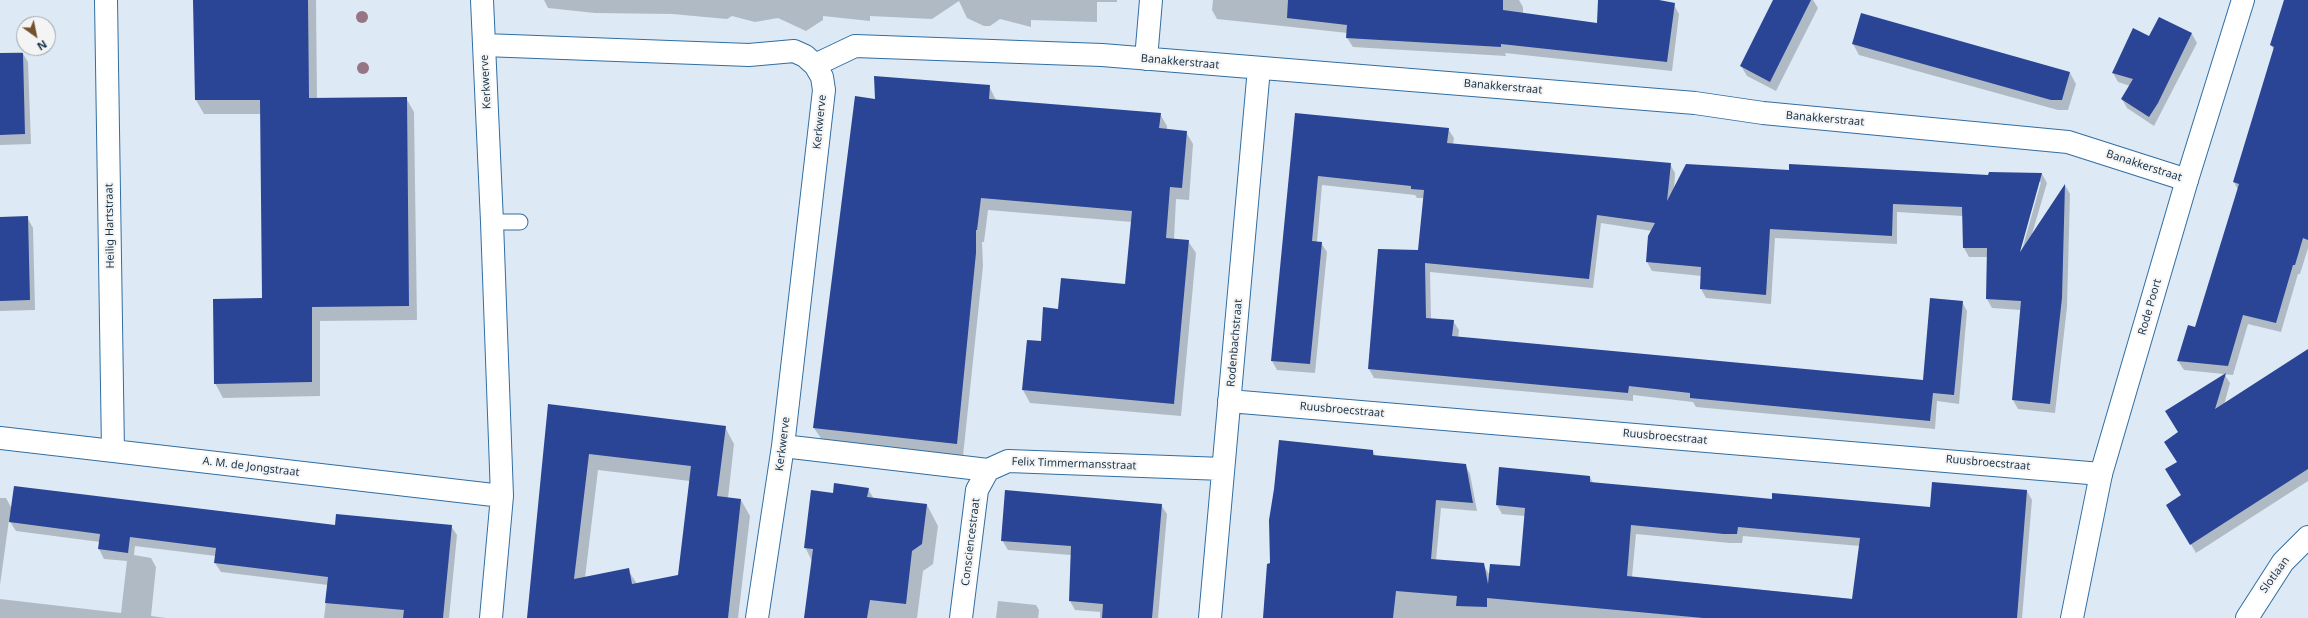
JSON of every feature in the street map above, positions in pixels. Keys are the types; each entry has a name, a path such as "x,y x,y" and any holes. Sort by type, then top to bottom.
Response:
{"street":[{"name":"Heilig Hartstraat","path":"106,0 113,451"},
{"path":"482,0 484,46"},
{"path":"1146,59 1151,0"},
{"name":"Rode Poort","path":"2072,618 2101,474 2243,0"},
{"name":"Kerkwerve","path":"491,618 502,496 484,46 750,54 794,51 805,56 815,65 822,77 824,90 783,446 757,618"},
{"name":"Banakkerstraat","path":"815,65 855,46 1102,55 1695,103 1763,113 2068,142 2188,180"},
{"name":"Rodenbachstraat","path":"1210,618 1259,68"},
{"name":"Ruusbroecstraat","path":"1229,401 2101,474"},
{"name":"A. M. de Jongstraat","path":"0,438 502,496"},
{"path":"783,446 988,470"},
{"name":"Felix Timmermansstraat","path":"988,470 1008,461 1223,469"},
{"name":"Consciencestraat","path":"961,618 977,490 988,470"},
{"name":"Slotlaan","path":"2247,618 2283,562 2308,537"}],"lane":[{"path":"492,222 520,222"}],"building":[{"path":"193,0 308,0 309,98 407,97 409,306 312,307 312,382 214,384 213,299 262,298 260,100 195,100"},
{"path":"1288,0 1503,0 1503,10 1597,23 1598,0 1659,0 1675,3 1667,62 1501,44 1501,47 1346,38 1347,25 1287,18"},
{"path":"1773,0 1811,0 1770,82 1740,66"},
{"path":"2284,0 2308,0 2308,240 2303,238 2295,265 2293,265 2276,323 2243,315 2228,366 2177,361 2188,325 2195,327 2239,184 2233,182 2274,47 2270,45"},
{"path":"1861,13 2070,72 2062,100 2051,100 1852,44"},
{"path":"2159,17 2192,33 2158,103 2149,117 2121,99 2133,79 2112,73 2133,28 2149,36"},
{"path":"0,53 16,53 16,56 23,56 25,134 0,135"},
{"path":"874,76 990,85 989,99 1161,113 1159,128 1187,131 1182,188 1170,187 1166,238 1189,240 1174,404 1022,390 1027,340 1041,341 1043,307 1058,309 1061,278 1125,284 1132,211 981,198 976,230 976,253 957,444 813,428 855,96 875,99"},
{"path":"1295,113 1449,128 1447,143 1671,163 1667,201 1686,164 1789,170 1789,164 1988,175 1989,172 2042,173 2020,252 2065,184 2062,298 2050,404 2012,400 2021,301 1986,299 1987,248 1963,248 1962,207 1893,204 1892,236 1770,229 1766,295 1700,289 1701,267 1646,262 1648,236 1655,223 1597,215 1589,279 1425,263 1426,318 1454,320 1452,336 1923,380 1930,298 1963,301 1954,395 1933,393 1930,421 1690,398 1690,393 1629,386 1628,393 1368,369 1378,249 1418,250 1424,190 1411,189 1411,186 1318,176 1312,241 1322,242 1310,364 1271,361"},
{"path":"28,216 30,300 0,301 0,217"},
{"path":"2308,349 2308,469 2190,545 2166,505 2181,495 2165,469 2177,462 2164,442 2178,432 2165,411 2226,373 2215,409"},
{"path":"548,404 726,426 717,496 741,499 728,618 527,618","holes":["589,454 691,466 678,575 632,584 629,568 574,579"]},
{"path":"1279,440 1373,450 1373,455 1466,464 1473,503 1436,500 1431,559 1484,563 1488,584 1490,564 1520,566 1525,508 1496,505 1499,467 1590,476 1590,482 1772,499 1772,493 1930,507 1932,482 2027,490 2017,618 1703,618 1487,598 1487,607 1456,606 1457,596 1396,591 1393,618 1263,618 1267,564 1270,563 1269,520","holes":["1631,525 1737,534 1738,527 1860,538 1852,599 1627,576"]},
{"path":"834,483 869,488 867,497 927,504 922,544 912,551 906,604 870,600 867,618 804,618 813,549 804,548 811,490 833,493"},
{"path":"14,486 335,525 336,514 452,525 443,618 403,618 404,610 325,603 328,577 214,563 216,548 130,537 128,553 98,549 100,534 9,522"},
{"path":"1005,490 1162,504 1152,618 1102,618 1103,604 1069,601 1071,546 1001,541"}]}
